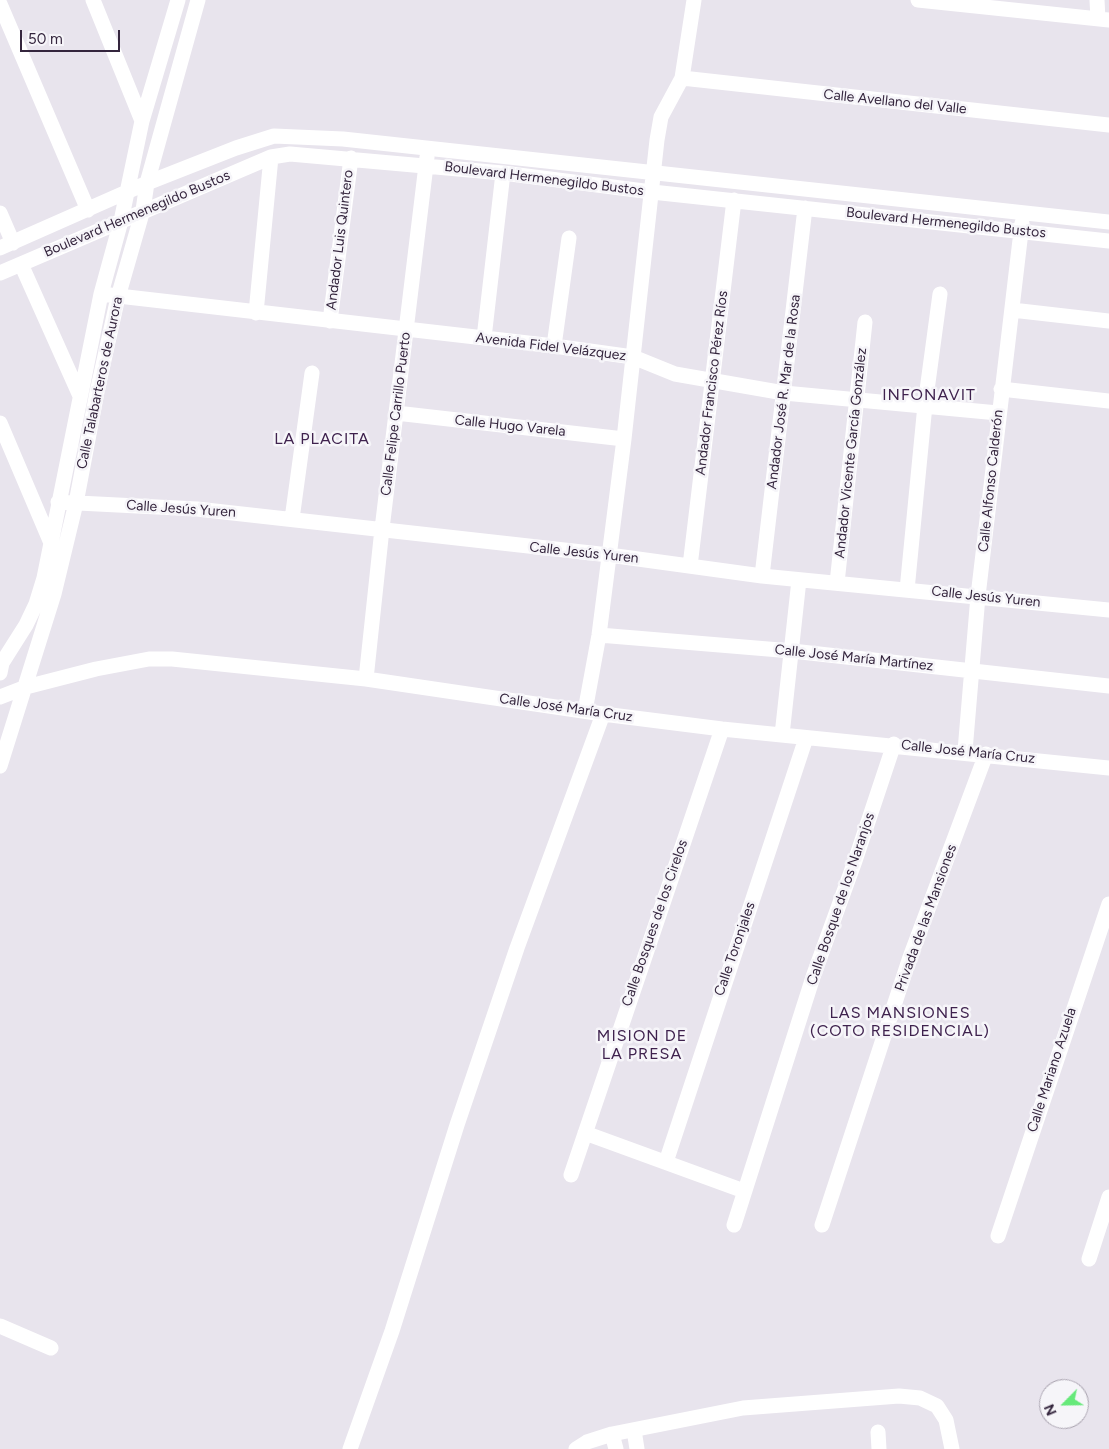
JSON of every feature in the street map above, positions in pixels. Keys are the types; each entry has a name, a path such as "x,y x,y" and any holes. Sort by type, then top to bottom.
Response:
{"street":[{"path":"93,0 142,122"},
{"name":"Calle Talabarteros de Aurora","path":"1,665 26,626 36,604 44,578 101,294 121,221 142,122 178,0"},
{"name":"Calle Talabarteros de Aurora","path":"0,766 54,594 76,503 97,392 118,297 143,210 147,183 198,0"},
{"path":"585,711 599,635 661,117 682,78 694,0"},
{"path":"918,0 1016,4 1104,19 1097,0"},
{"path":"0,4 88,210"},
{"name":"Calle Avellano del Valle","path":"682,78 1109,125"},
{"name":"Boulevard Hermenegildo Bustos","path":"7,245 147,183 236,148 274,136 309,136 428,148 1109,222"},
{"name":"Calle Felipe Carrillo Puerto","path":"366,679 382,529 428,148"},
{"name":"Boulevard Hermenegildo Bustos","path":"0,273 143,210 271,157 298,154 503,173 652,192 1109,241"},
{"path":"256,313 271,157"},
{"name":"Andador Luis Quintero","path":"330,321 351,158"},
{"path":"484,338 503,173"},
{"path":"831,210 833,192"},
{"name":"Andador Francisco Pérez Ríos","path":"690,566 734,200"},
{"name":"Andador José R. Mar de la Rosa","path":"762,576 805,208"},
{"path":"0,212 7,245"},
{"name":"Calle Alfonso Calderón","path":"965,751 978,596 1023,212"},
{"path":"554,346 569,238"},
{"path":"21,264 80,396"},
{"name":"Avenida Fidel Velázquez","path":"101,294 554,346 633,357 675,374 713,379 784,393 998,413"},
{"path":"907,590 925,405 940,294"},
{"path":"1012,310 1109,321"},
{"name":"Andador Vicente García González","path":"837,583 865,322"},
{"path":"292,519 312,374"},
{"path":"1001,389 1109,400"},
{"name":"Calle Hugo Varela","path":"396,413 624,438"},
{"path":"0,423 50,544"},
{"name":"Calle Jesús Yuren","path":"58,502 197,508 609,555 762,576 1109,610"},
{"path":"782,735 799,580"},
{"name":"Calle José María Martínez","path":"599,635 792,651 1109,686"},
{"name":"Calle José María Cruz","path":"0,697 26,687 96,669 164,659 366,679 603,714 806,738 965,751 1109,768"},
{"path":"350,1449 392,1332 517,948 603,714"},
{"name":"Calle Bosques de los Cirelos","path":"571,1175 722,728"},
{"name":"Calle Toronjales","path":"666,1162 806,738"},
{"name":"Calle Bosque de los Naranjos","path":"734,1225 814,974 894,744"},
{"name":"Privada de las Mansiones","path":"822,1225 909,960 986,754"},
{"name":"Calle Mariano Azuela","path":"998,1236 1109,904"},
{"path":"586,1133 744,1191"},
{"path":"1089,1259 1109,1197"},
{"path":"0,1326 52,1348"},
{"path":"576,1449 587,1442 612,1434 744,1408 899,1396 920,1398 937,1406 946,1420 952,1449"},
{"path":"634,1430 637,1449"},
{"path":"878,1432 879,1449"},
{"path":"612,1434 616,1449"}],"district":[{"name":"INFONAVIT","path":"929,395"},
{"name":"LA PLACITA","path":"322,439"},
{"name":"LAS MANSIONES (COTO RESIDENCIAL)","path":"900,1022"},
{"name":"MISION DE LA PRESA","path":"642,1045"}]}
